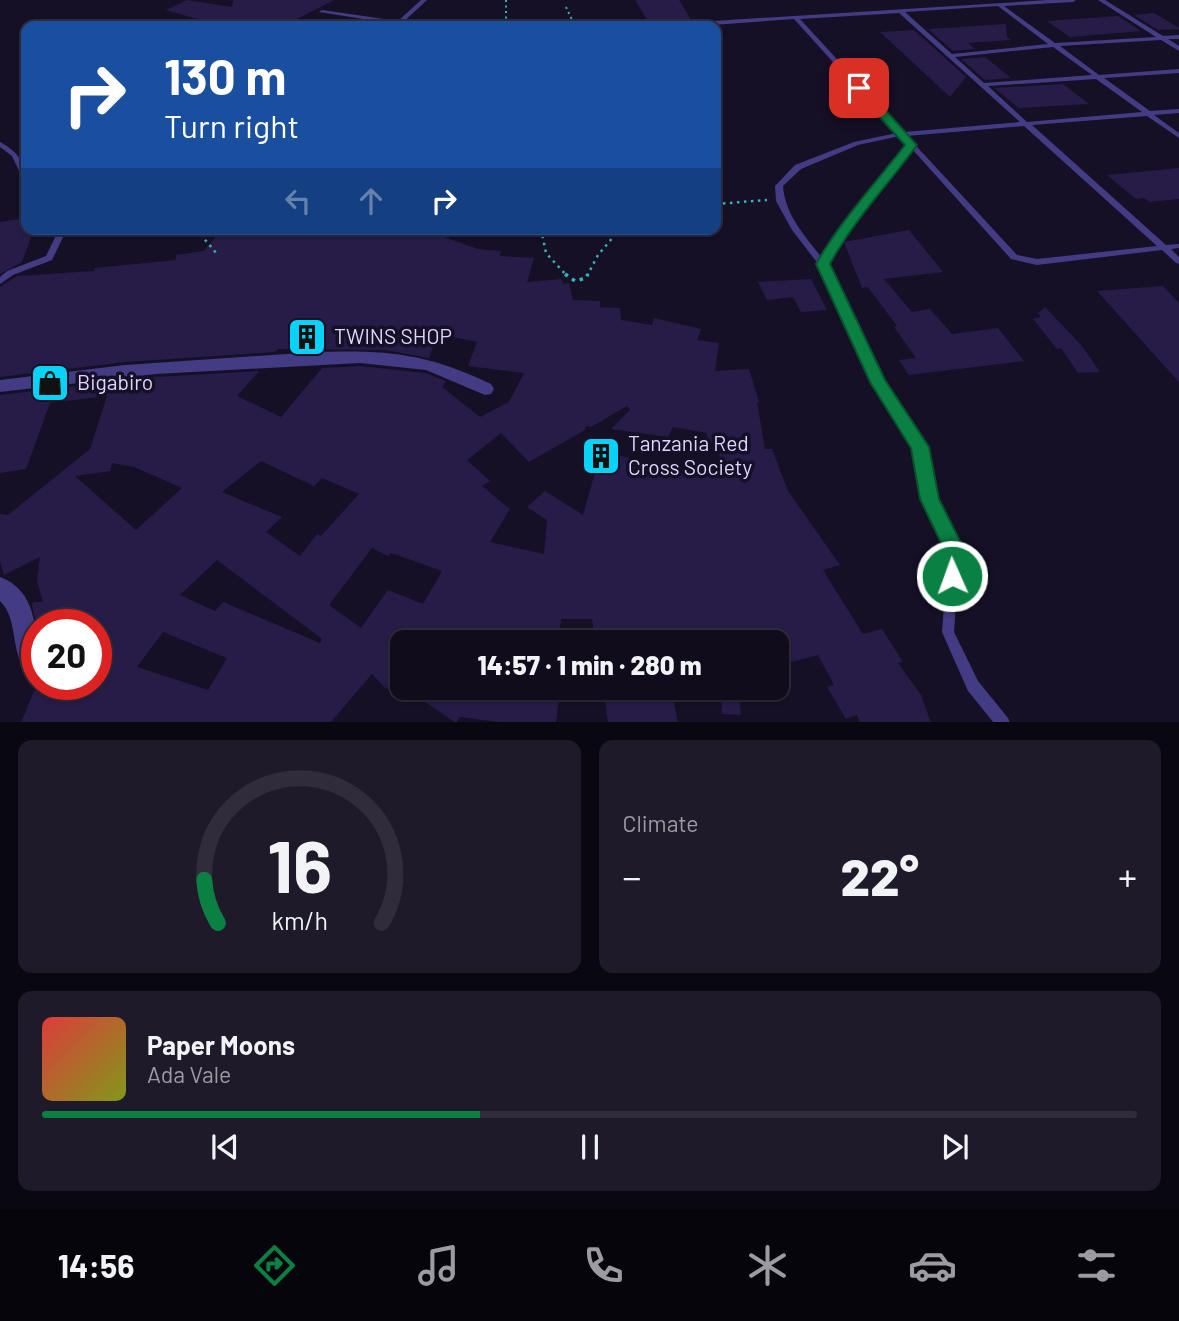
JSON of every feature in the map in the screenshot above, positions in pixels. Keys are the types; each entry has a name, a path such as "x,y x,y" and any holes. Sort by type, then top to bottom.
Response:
{"street":[{"path":"0,386 143,368 317,357 384,359 428,365 449,371 485,389"},
{"path":"0,587 18,603 21,617"}],"lane":[{"path":"401,21 424,0"},
{"path":"721,23 1073,0"},
{"path":"1101,0 1179,49"},
{"path":"998,5 1179,136"},
{"path":"900,11 1179,261"},
{"path":"322,12 379,21"},
{"path":"796,18 991,234 1020,260 1037,262 1179,246"},
{"path":"950,56 1054,45 1179,37"},
{"path":"982,85 1179,71"},
{"path":"1002,722 973,686 948,632 954,549 930,499 920,447 878,382 823,264 796,230 780,201 779,186 798,167 856,143 902,134 1179,111"},
{"path":"0,144 15,155 21,167"},
{"path":"823,264 841,232 854,220 911,145"},
{"path":"0,281 49,258 60,235"}],"path":[{"path":"506,0 506,21"},
{"path":"566,7 573,21"},
{"path":"721,204 780,201"},
{"path":"201,235 218,254"},
{"path":"542,235 544,253 558,270 575,281 586,278 598,255 616,235"}],"building":[{"path":"187,0 232,7 233,0 334,0 293,21 204,21 166,10"},
{"path":"635,0 679,0 692,21 648,21"},
{"path":"1154,13 1179,29 1158,30 1134,15"},
{"path":"1118,16 1141,31 1070,37 1047,21"},
{"path":"1006,24 1007,37 1011,40 968,43 975,49 953,51 928,29"},
{"path":"914,30 966,77 950,97 880,32"},
{"path":"985,57 1011,78 985,80 961,59"},
{"path":"1063,84 1089,104 1019,108 994,88"},
{"path":"1179,168 1179,199 1149,202 1144,198 1136,199 1107,175"},
{"path":"21,219 21,235 32,235 22,262 0,274 0,222"},
{"path":"909,230 943,272 884,279 912,312 930,309 952,334 998,328 1024,361 909,375 899,360 916,358 894,327 897,326 868,287 862,288 844,242"},
{"path":"217,235 447,235 444,237 478,249 501,251 500,256 534,258 527,282 562,279 563,284 569,283 573,300 600,301 600,307 620,308 621,320 652,325 654,318 701,329 697,340 719,343 715,371 749,369 759,402 765,449 772,449 788,491 840,565 823,570 863,634 882,629 903,662 898,663 921,695 931,722 860,722 857,715 846,719 827,687 834,685 818,655 789,663 789,630 593,630 592,619 561,619 560,630 390,630 390,686 386,689 372,674 331,722 21,722 30,700 112,700 112,609 33,609 33,602 43,602 37,581 40,557 4,575 0,561 0,514 8,515 90,449 107,396 50,403 26,469 0,473 0,395 156,377 259,371 237,396 281,417 322,368 360,366 425,373 446,381 442,387 480,417 509,402 524,373 468,366 477,342 438,334 429,358 386,350 278,349 275,352 125,362 0,377 0,287 17,276 94,271 95,268 176,260 176,255 204,251","holes":["627,406 630,410 611,429 668,437 673,427 707,433 707,442 723,444 712,477 595,450 584,464 596,469 583,515 545,491 527,507 547,520 544,554 490,542 510,509 482,486 490,481 467,460 501,433 529,462 585,430 586,426 591,427","261,461 314,486 322,478 359,494 321,536 317,534 300,556 266,532 282,517 222,492","112,463 134,467 182,488 136,530 75,476 110,471","372,548 388,556 391,553 442,571 423,604 388,590 361,628 329,605","217,560 322,639 320,643 223,602 215,611 180,595","163,632 227,658 208,690 137,667"]},
{"path":"811,279 827,310 801,312 793,297 767,300 758,282"},
{"path":"1163,286 1179,303 1179,382 1097,291"},
{"path":"1045,307 1082,346 1100,372 1078,373 1061,348 1057,349 1033,319 1041,317 1038,313"},
{"path":"422,700 559,700 556,722 499,722 460,717 457,722"},
{"path":"605,700 673,700 678,722 608,722"},
{"path":"721,700 739,700 741,715 722,714"}],"place":[{"name":"TWINS SHOP","path":"307,337"},
{"name":"Bigabiro","path":"50,383"},
{"name":"Tanzania Red Cross Society","path":"601,456"}],"route":[{"path":"859,88 911,145 854,220 841,232 823,264 878,382 920,447 930,499 954,549 952,576"}]}
